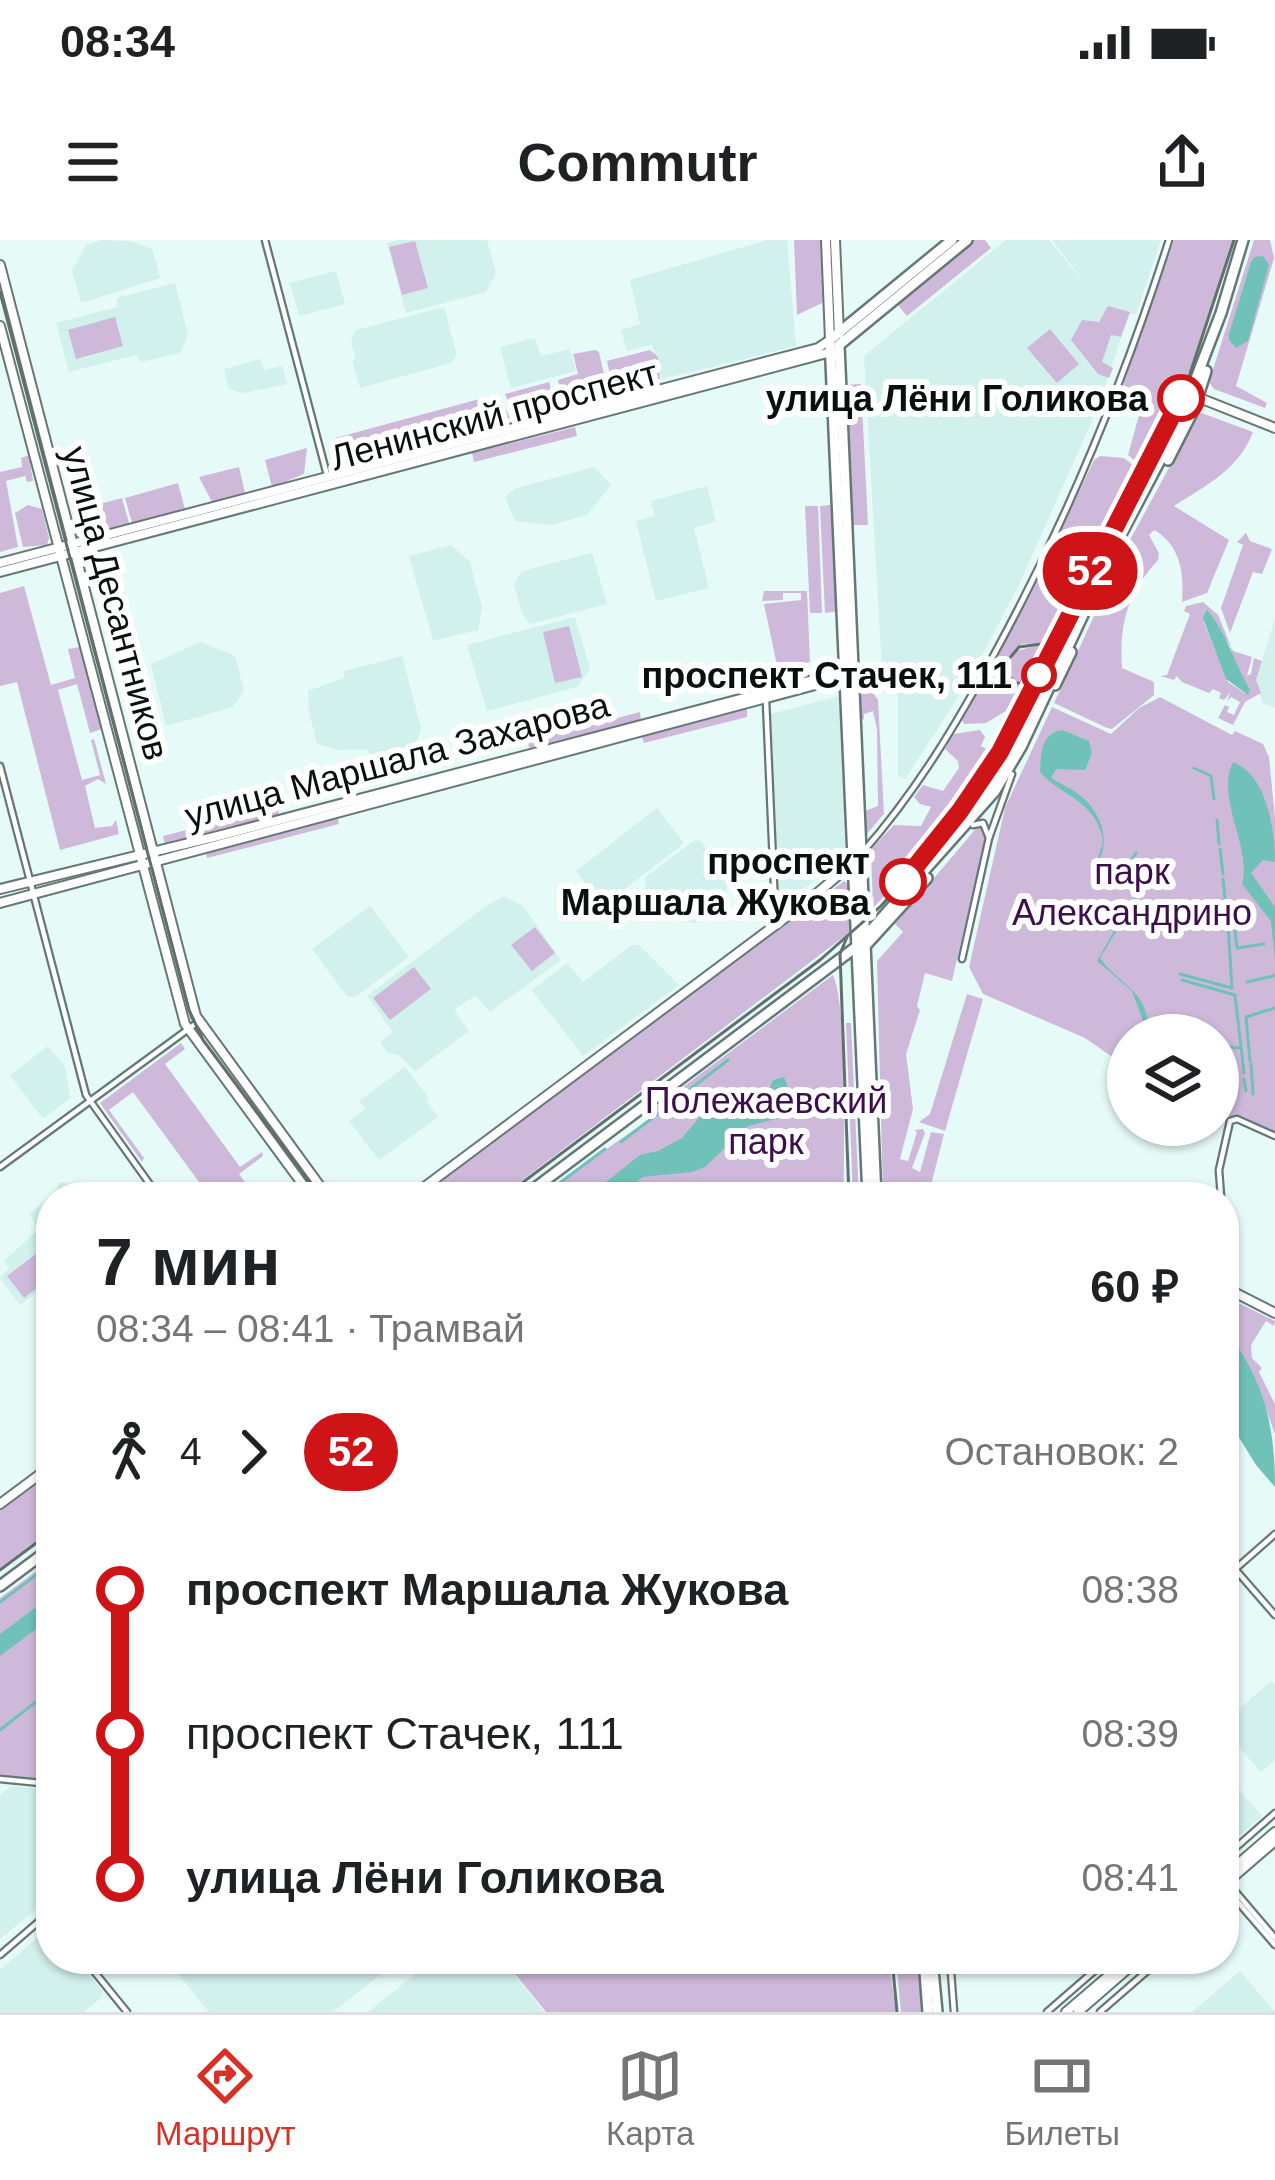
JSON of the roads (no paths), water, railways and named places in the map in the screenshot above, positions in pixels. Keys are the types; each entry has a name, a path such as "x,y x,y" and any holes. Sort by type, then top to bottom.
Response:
{"main road":[{"name":"Ленинский проспект","path":"835,342 952,240"},
{"name":"Ленинский проспект","path":"835,342 967,240"},
{"path":"862,945 1007,772 1196,396 1245,240"},
{"path":"835,342 872,1182"},
{"path":"547,1182 862,945 973,825 1012,774 1196,396"},
{"path":"0,1589 36,1562"},
{"path":"929,1974 933,2012"}],"street":[{"path":"265,240 328,482"},
{"path":"831,240 835,342"},
{"path":"431,1182 781,922 858,857 892,819 930,765 1028,592 1100,434 1169,240"},
{"name":"улица Десантников","path":"0,266 198,1022 317,1182"},
{"name":"улица Десантников","path":"0,326 187,1029 300,1182"},
{"name":"Ленинский проспект","path":"0,568 835,342"},
{"path":"1196,396 1275,425"},
{"name":"улица Маршала Захарова","path":"0,903 849,673"},
{"path":"766,695 775,909 781,922"},
{"name":"улица Маршала Захарова","path":"0,889 766,695"},
{"path":"0,766 89,1100 148,1182"},
{"path":"962,959 988,838 1012,774"},
{"path":"973,825 986,826 988,838"},
{"path":"0,1167 198,1022"},
{"path":"1220,1182 1230,1121 1237,1119 1275,1136"},
{"path":"1239,1292 1275,1310"},
{"path":"0,1504 36,1477"},
{"path":"1239,1566 1275,1534"},
{"path":"1239,1574 1275,1615"},
{"path":"0,1778 36,1782"},
{"path":"1239,1845 1275,1813"},
{"path":"1239,1869 1275,1837"},
{"path":"1239,1899 1275,1941"},
{"path":"1239,1902 1275,1941"},
{"path":"0,1955 36,1925"},
{"path":"96,1974 127,2012"},
{"path":"951,1974 954,2012"},
{"path":"1047,2012 1091,1974"},
{"path":"1066,2012 1110,1974"},
{"path":"1078,2012 1122,1974"},
{"path":"1100,2012 1144,1974"},
{"path":"1062,2000 1080,2000"}],"water":[{"path":"1263,256 1269,265 1248,341 1236,348 1229,334 1251,262"},
{"path":"1206,609 1250,689 1248,695 1226,679 1203,618"},
{"path":"1062,730 1089,741 1092,753 1085,770 1056,769 1051,778 1092,807 1103,840 1091,813 1040,772 1046,740"},
{"path":"1233,762 1254,779 1271,820 1275,862 1263,860 1251,873 1275,907 1275,960 1271,921 1242,884 1242,854 1228,791"},
{"path":"1103,840 1100,859 1104,869 1113,879 1130,886 1135,890 1139,895 1100,958 1139,998 1146,1014 1140,1014 1132,991 1097,961 1136,892 1110,884 1097,865"},
{"path":"784,1077 792,1097 783,1117 748,1126 705,1167 636,1182 606,1182 640,1155 682,1138 724,1088 739,1088 760,1101 773,1080"},
{"path":"1239,1349 1264,1403 1273,1443 1275,1487 1239,1437"},
{"path":"36,1607 36,1629 0,1656 0,1634"}],"waterway":[{"path":"1194,768 1211,776 1214,799"},
{"path":"1217,820 1219,844"},
{"path":"1220,849 1223,874"},
{"path":"1115,884 1136,853"},
{"path":"1223,879 1227,919"},
{"path":"1232,906 1234,920"},
{"path":"1234,923 1237,948 1264,944"},
{"path":"1180,974 1232,988 1228,924"},
{"path":"1270,977 1275,975"},
{"path":"1247,982 1268,977"},
{"path":"1182,980 1235,995 1244,1073"},
{"path":"1250,1061 1246,1017 1275,1008"},
{"path":"621,1142 728,1060"},
{"path":"1251,1064 1253,1094"},
{"path":"1244,1079 1246,1091"},
{"path":"561,1182 605,1149"},
{"path":"0,1602 36,1575"},
{"path":"0,1730 36,1702"}],"tram line":[{"path":"523,1182 820,960 881,906 935,845 1000,752 1105,540 1159,446 1182,398 1234,240"},
{"path":"0,292 189,1010 203,1040 310,1182"},
{"name":"52","path":"903,882 1000,752 1181,398"},
{"path":"1042,675 1032,684 1015,683 1008,674 1009,659 1019,647 1048,643 1060,633"},
{"path":"847,937 840,954 848,1182"},
{"path":"0,1570 36,1543"},
{"path":"893,1974 897,2012"}],"place":[{"name":"улица Лёни Голикова","path":"1181,398"},
{"name":"проспект Стачек, 111","path":"1039,675"},
{"name":"проспект Маршала Жукова","path":"903,882"}],"park label":[{"name":"парк Александрино","path":"1132,892"},
{"name":"Полежаевский парк","path":"766,1120"}]}
